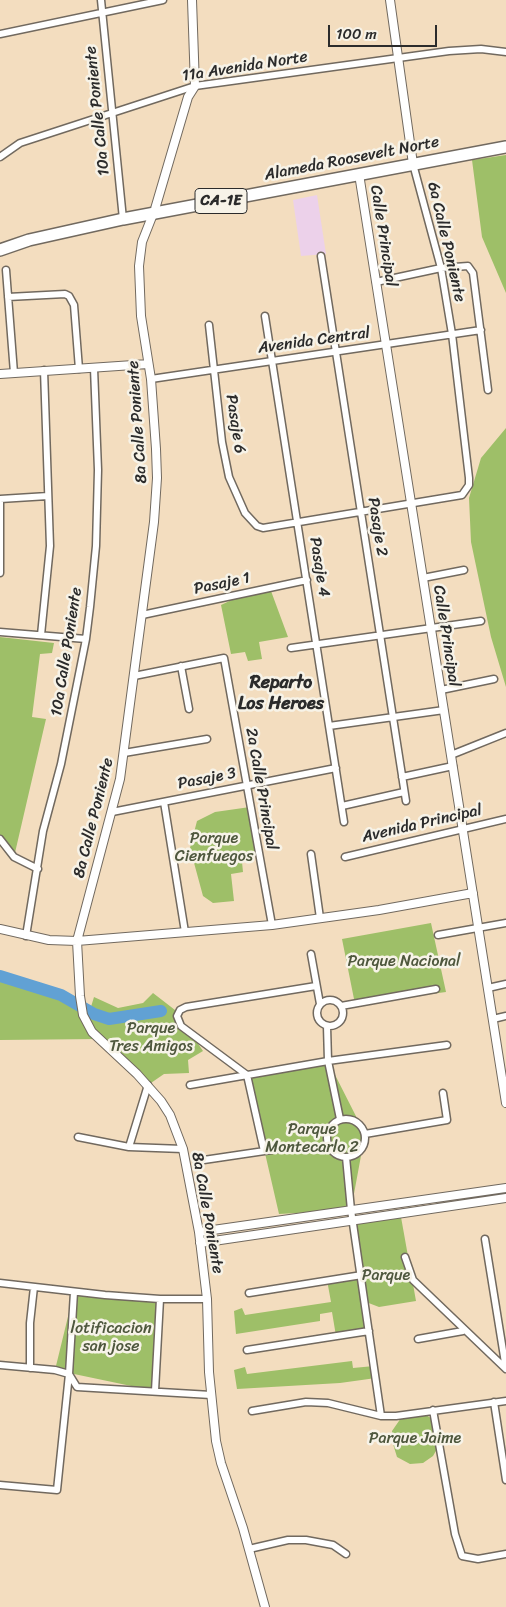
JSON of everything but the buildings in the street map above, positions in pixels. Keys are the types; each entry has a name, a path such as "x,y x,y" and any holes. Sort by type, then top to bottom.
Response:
{"highway":[{"name":"Alameda Roosevelt Norte","path":"0,242 27,233 154,212 359,174 506,140"},
{"name":"Alameda Roosevelt Norte","path":"154,212 413,161 506,147"},
{"name":"Alameda Roosevelt Norte","path":"0,250 29,240 123,216"}],"street":[{"name":"10a Calle Poniente","path":"101,0 123,216"},
{"path":"0,34 163,0"},
{"name":"8a Calle Poniente","path":"192,0 195,86 188,97 154,212 142,242 139,266 141,316 151,379 157,478 142,615 124,753 112,812 77,941 83,1015 92,1032 148,1085 170,1115 182,1149 199,1232 207,1299 211,1395 221,1463 249,1549 265,1607"},
{"name":"6a Calle Poniente","path":"390,0 400,57 413,161 441,268 452,334 469,478 466,491 457,498 411,504"},
{"name":"11a Avenida Norte","path":"0,157 20,143 195,86 400,57 481,49 506,52"},
{"name":"Calle Principal","path":"359,174 462,829 504,1075 506,1103"},
{"name":"Pasaje 2","path":"321,256 406,801"},
{"path":"376,282 441,268 464,266 471,269 488,390"},
{"path":"6,270 14,373"},
{"path":"8,297 65,294 69,296 74,305 79,369"},
{"name":"Pasaje 4","path":"265,316 344,822"},
{"name":"Pasaje 6","path":"209,325 222,442 230,477 250,522 263,528 298,521"},
{"name":"Avenida Central","path":"151,379 480,330"},
{"path":"0,374 148,364"},
{"name":"10a Calle Poniente","path":"26,936 43,831 61,764 86,639 96,546 98,470 94,368"},
{"path":"41,635 50,546 44,370"},
{"path":"0,573 0,501 48,496"},
{"path":"298,521 360,510 411,504"},
{"path":"423,578 464,570"},
{"name":"Pasaje 1","path":"142,615 307,580"},
{"path":"291,648 480,621"},
{"path":"0,632 86,639"},
{"name":"2a Calle Principal","path":"181,666 224,658 272,925"},
{"path":"134,676 181,666 189,709"},
{"path":"441,690 494,679"},
{"path":"329,726 444,710"},
{"path":"451,755 506,733"},
{"path":"124,753 207,739"},
{"path":"402,777 453,766"},
{"name":"Pasaje 3","path":"112,812 336,768"},
{"path":"342,806 404,792"},
{"path":"164,802 185,932"},
{"name":"Avenida Principal","path":"345,857 506,819"},
{"path":"0,839 14,857 38,870"},
{"path":"310,854 320,918"},
{"path":"0,929 49,940 77,941 272,925 473,893"},
{"path":"438,935 506,923"},
{"path":"311,954 320,1004 317,1014 318,1019 327,1026 341,1021 343,1013 341,1006 335,1001 327,1000 320,1004"},
{"path":"488,988 506,984"},
{"path":"264,1151 247,1075 181,1026 178,1016 180,1010 186,1007 316,986"},
{"path":"341,1006 436,989"},
{"path":"493,1019 506,1016"},
{"path":"327,1026 328,1061 340,1119"},
{"path":"190,1085 328,1061 447,1045"},
{"path":"129,1146 148,1085"},
{"path":"365,1134 447,1120 443,1093"},
{"path":"340,1119 353,1119 363,1128 365,1134 361,1150 346,1157 334,1154 327,1143 327,1131 340,1119"},
{"path":"78,1138 129,1146 182,1149"},
{"path":"197,1161 278,1149"},
{"path":"346,1157 351,1210 362,1275 381,1416"},
{"path":"199,1232 506,1188"},
{"path":"426,1198 428,1209"},
{"path":"200,1242 506,1198"},
{"path":"285,1220 287,1229"},
{"path":"485,1239 506,1369"},
{"path":"405,1257 413,1280 463,1331 506,1369"},
{"path":"249,1293 362,1275"},
{"path":"0,1283 74,1292 160,1299 207,1299"},
{"path":"30,1368 30,1323 34,1287"},
{"path":"0,1485 57,1490 69,1374 74,1292"},
{"path":"155,1391 160,1299"},
{"path":"247,1350 369,1331"},
{"path":"418,1339 463,1331"},
{"path":"0,1365 55,1370 69,1374 77,1387 211,1395"},
{"path":"252,1411 306,1402 328,1403 381,1416 410,1415 506,1400"},
{"path":"494,1402 503,1449 506,1480"},
{"path":"433,1410 455,1534 462,1556 478,1559 506,1554"},
{"path":"249,1549 288,1540 306,1540 333,1545 346,1554"}],"shaded area":[{"path":"317,195 326,254 301,256 293,200"}],"green space":[{"path":"506,155 506,293 482,237 472,160"},
{"path":"506,428 506,687 491,637 471,542 469,498 481,458"},
{"path":"271,591 288,637 259,642 262,659 248,661 245,652 231,654 221,605 238,597"},
{"path":"0,637 54,643 52,653 40,654 32,717 46,719 14,857 0,835"},
{"name":"Parque Cienfuegos","path":"250,807 258,854 242,862 243,872 231,874 234,901 213,903 203,896 190,848 197,821 215,812"},
{"name":"Parque Nacional","path":"431,923 446,992 355,1004 342,939"},
{"name":"Parque Tres Amigos","path":"0,976 61,995 87,1020 94,997 118,1008 143,1003 153,993 175,1010 203,1051 188,1060 189,1073 164,1074 148,1085 99,1039 0,1040"},
{"name":"Parque Montecarlo 2","path":"328,1061 365,1134 351,1210 279,1214 247,1075"},
{"name":"Parque","path":"401,1217 416,1301 379,1307 366,1302 369,1331 336,1336 332,1312 320,1314 320,1321 236,1334 234,1311 242,1308 245,1315 331,1302 327,1280 362,1280 353,1219"},
{"name":"lotificacion san jose","path":"74,1292 160,1299 155,1391 55,1370"},
{"path":"352,1361 353,1368 374,1366 376,1378 340,1383 237,1389 234,1370 245,1367 247,1374"},
{"name":"Parque Jaime","path":"422,1412 432,1419 437,1449 433,1456 423,1463 410,1464 397,1457 392,1431 401,1418"}],"waterway":[{"path":"0,976 61,995 94,1014 109,1019 161,1011"}],"district":[{"name":"Reparto Los Heroes","path":"281,693"}]}
